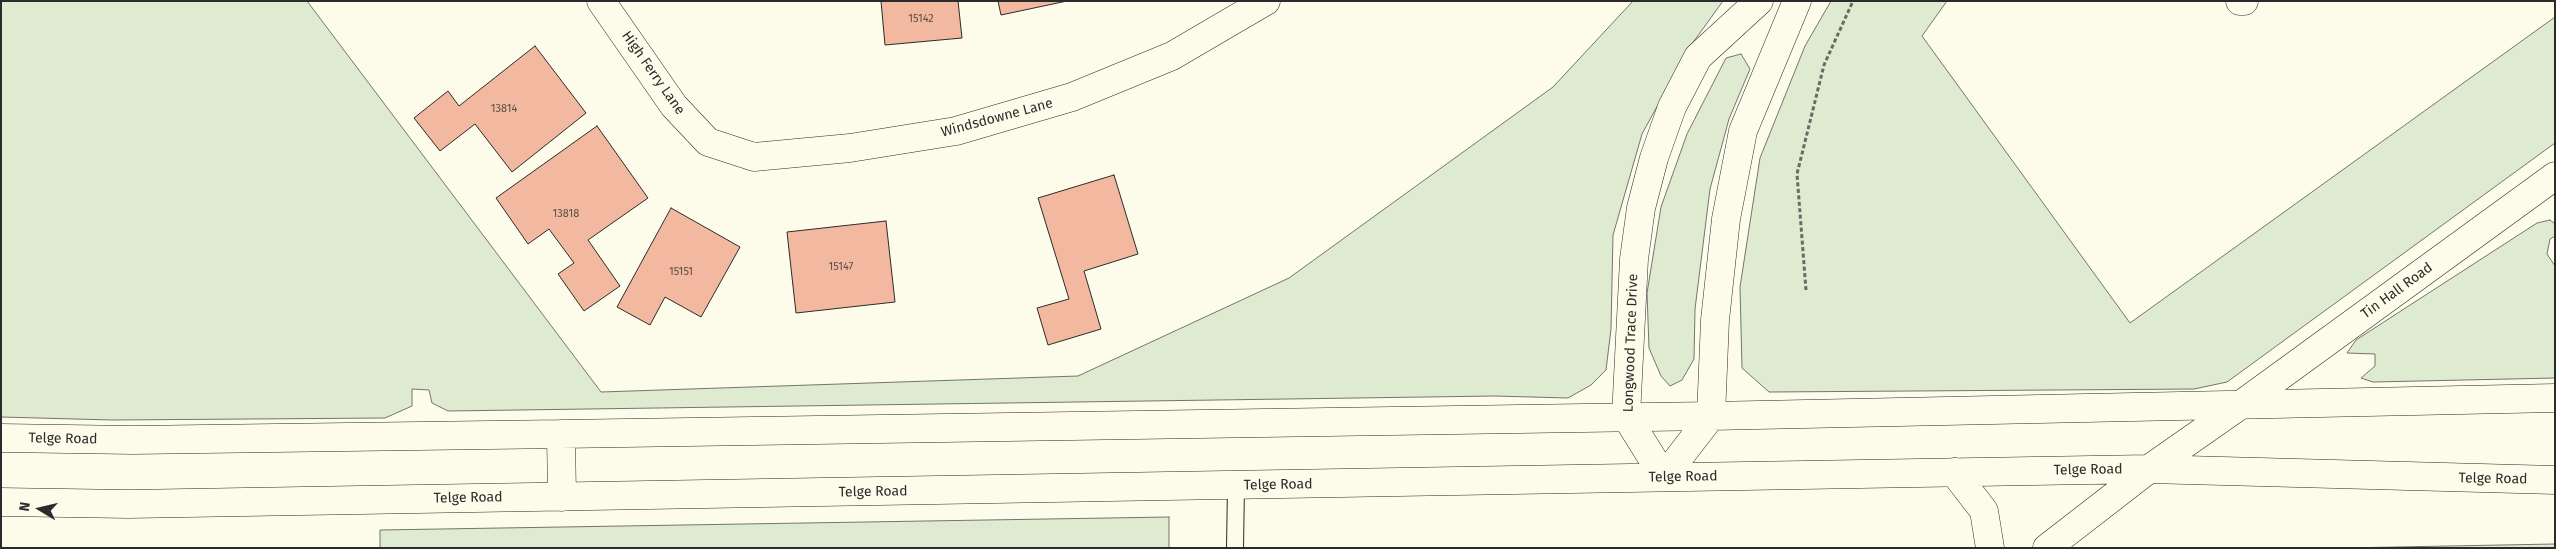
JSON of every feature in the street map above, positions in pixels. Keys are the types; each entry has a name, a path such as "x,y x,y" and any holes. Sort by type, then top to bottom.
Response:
{"main road":[{"name":"High Ferry Lane","path":"601,1 674,106 708,142"},
{"name":"Windsdowne Lane","path":"708,142 754,157 850,148 956,131 1072,97 1172,56 1266,1"},
{"name":"Longwood Trace Drive","path":"1664,477 1626,416 1634,259 1641,208 1654,158 1672,107 1698,57 1759,1"},
{"path":"1664,477 1711,416 1715,320 1726,219 1743,131 1797,1"},
{"name":"Tin Hall Road","path":"2047,548 2149,469 2239,406 2555,176"},
{"name":"Telge Road","path":"1,438 133,440 1711,416 2555,398"},
{"path":"561,434 562,497"},
{"name":"Telge Road","path":"1,502 129,504 2149,469 2555,480"},
{"path":"1954,472 1984,511 1990,548"}],"lane":[{"path":"1235,548 1236,486"}],"path":[{"path":"1806,290 1797,174 1824,65 1853,1"}],"green space":[{"path":"1,1 307,1 601,392 1078,376 1289,278 1553,87 1633,1 1723,1 1689,48 1642,134 1613,235 1611,329 1606,370 1591,385 1568,398 1495,396 448,411 432,403 429,390 412,389 412,406 385,418 112,420 1,417"},
{"path":"1831,1 1947,1 1922,36 2130,323 2555,17 2555,143 2227,382 2194,389 1769,392 1742,368 1740,287 1760,158 1805,46"},
{"path":"1741,54 1750,69 1729,119 1710,189 1695,309 1694,359 1682,380 1670,386 1661,376 1649,348 1647,293 1661,207 1687,134 1726,58"},
{"path":"2550,220 2555,224 2555,236 2550,239 2547,254 2555,266 2555,378 2373,382 2361,378 2375,366 2375,354 2347,353 2356,340 2537,223"},
{"path":"1169,517 1169,548 380,548 380,530"},
{"path":"2555,544 2555,548 2343,548"}],"building":[{"path":"881,1 958,1 962,38 885,45"},
{"path":"998,1 1067,1 1001,15"},
{"path":"535,46 586,113 512,172 475,124 440,151 414,118 448,91 459,106"},
{"path":"597,126 648,198 588,240 620,286 584,311 558,274 574,263 549,229 528,244 496,198"},
{"path":"1114,175 1138,254 1084,271 1101,329 1048,345 1037,308 1069,299 1038,198"},
{"path":"671,208 740,247 701,317 665,297 650,325 617,307"},
{"path":"886,221 895,302 796,313 787,232"}]}
